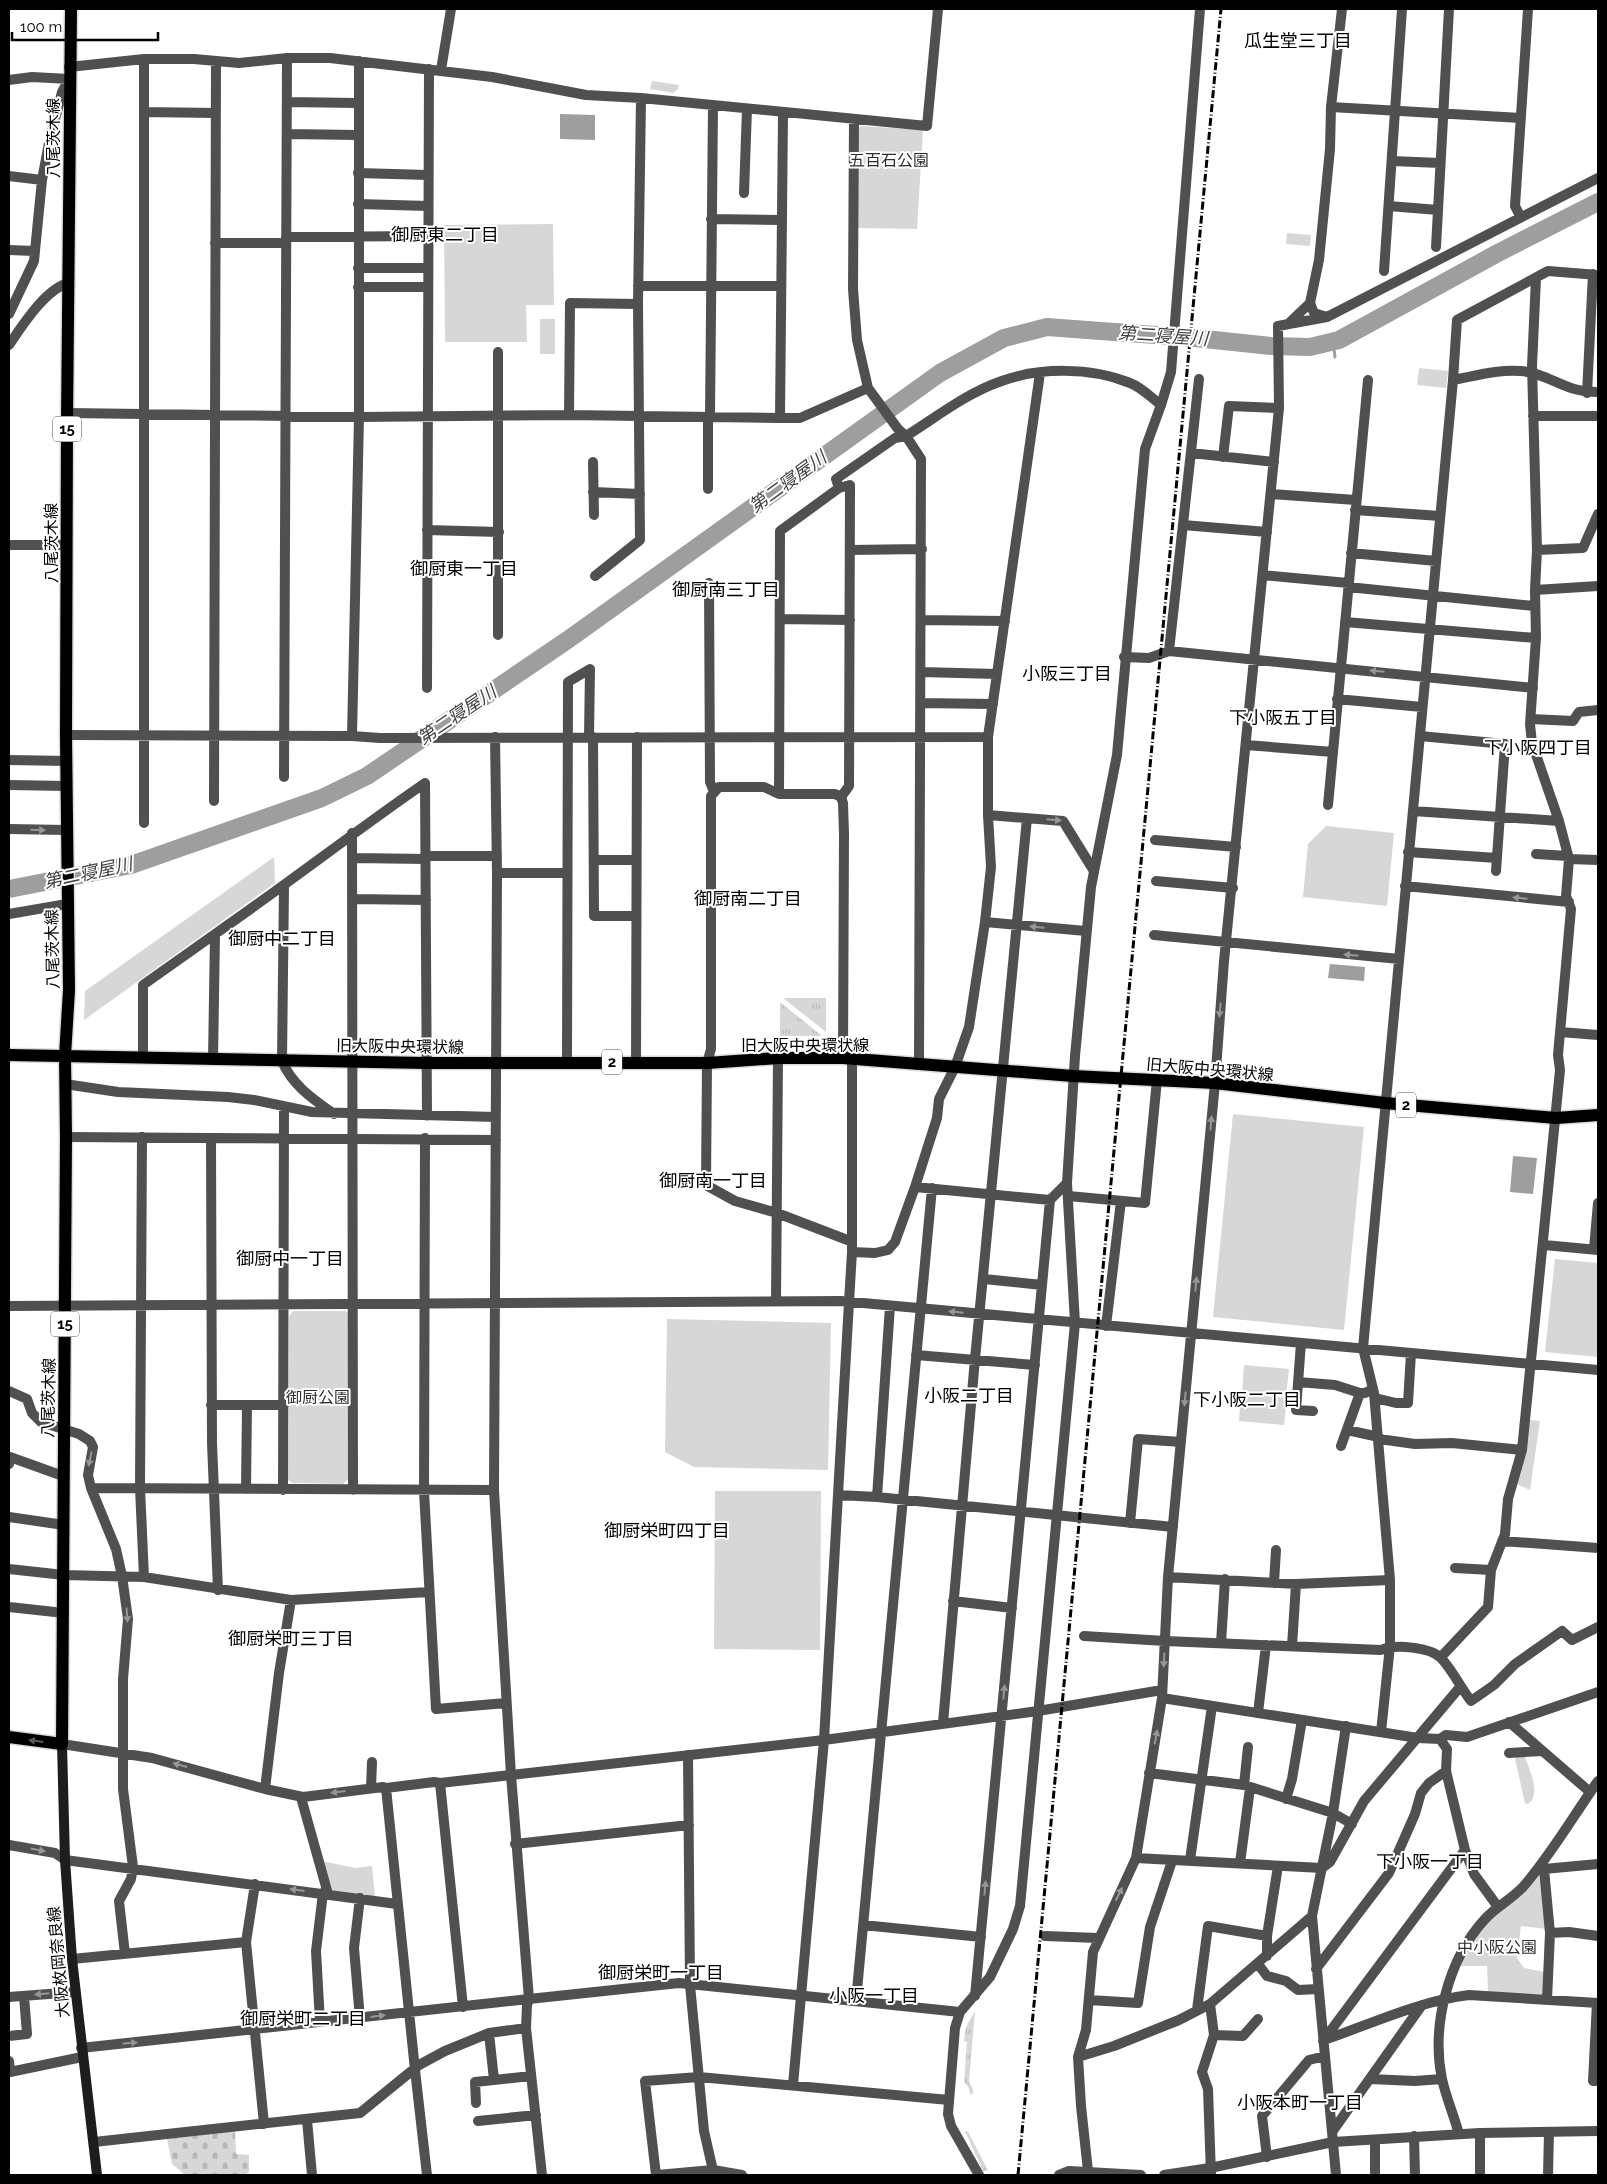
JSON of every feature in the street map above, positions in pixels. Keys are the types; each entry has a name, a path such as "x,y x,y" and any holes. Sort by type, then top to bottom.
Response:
{"main road":[{"name":"八尾茨木線","path":"62,1744 65,1056 69,990 66,735 69,73 71,9"},
{"name":"旧大阪中央環状線","path":"9,1055 426,1063 566,1061 707,1063 778,1058 848,1058 1073,1076 1215,1084 1385,1103 1556,1118 1598,1115"},
{"path":"9,1737 62,1744"},
{"name":"大阪枚岡奈良線","path":"62,1744 65,1860 72,1959 98,2175"}],"street":[{"path":"441,70 451,9"},
{"path":"9,80 69,73 144,59 239,63 288,58 330,58 492,77 586,95 641,98 927,126 938,9"},
{"path":"979,2175 951,2126 948,2114 955,2028 960,2012 975,1998 990,1977 1003,1952 1020,1906 1075,1323 1068,1183 1073,1076 1086,931 1094,871 1117,755 1124,657 1145,449 1171,372 1200,9"},
{"path":"1283,325 1300,314 1310,303 1319,260 1330,149 1331,107 1342,9"},
{"path":"1384,271 1402,9"},
{"path":"1436,247 1449,9"},
{"path":"1520,216 1515,206 1528,9"},
{"path":"284,777 288,58"},
{"path":"144,59 144,823"},
{"path":"214,801 216,61"},
{"path":"352,736 359,417 358,102 360,61"},
{"path":"427,688 429,69"},
{"path":"9,314 34,261 42,180 62,92 69,73"},
{"path":"595,576 640,540 638,286 641,98"},
{"path":"287,102 358,102"},
{"path":"708,489 713,105"},
{"path":"1331,107 1521,118"},
{"path":"744,193 747,109"},
{"path":"144,112 215,113"},
{"path":"780,418 783,112"},
{"path":"854,120 853,289 857,340 868,388 921,459 919,1063"},
{"path":"287,134 358,134"},
{"path":"1392,161 1440,163"},
{"path":"358,173 428,175"},
{"path":"9,176 42,180"},
{"path":"1283,325 1327,316 1520,216 1598,178"},
{"path":"358,204 428,206"},
{"path":"1389,206 1438,210"},
{"path":"711,219 782,220"},
{"path":"215,243 428,236"},
{"path":"9,250 34,250"},
{"path":"358,268 428,268"},
{"path":"1381,1732 1390,1646 1390,1580 1374,1394 1363,1348 1457,320 1548,271 1596,274 1587,393"},
{"path":"1441,1657 1488,1607 1491,1570 1505,1534 1508,1499 1522,1450 1560,1070 1558,1055 1571,909 1566,896 1569,858 1559,821 1532,743 1531,719 1536,638 1534,590 1537,550 1532,373 1536,278"},
{"path":"9,345 26,320 59,285 69,283"},
{"path":"638,286 781,286"},
{"path":"358,287 428,287"},
{"path":"569,415 570,303 638,304"},
{"path":"1310,303 1314,313 1327,316"},
{"path":"1094,2173 1080,2106 1078,2057 1086,2030 1092,1952 1136,1858 1162,1694 1168,1576 1279,408 1283,325"},
{"path":"498,352 498,635"},
{"path":"1453,380 1505,371 1532,373 1566,388 1587,393 1598,392"},
{"path":"839,488 836,479 902,432 998,382 1024,375 1065,372 1098,374 1132,383 1161,405"},
{"path":"793,2085 824,1740 849,1302 851,1247 844,803 841,797 834,794 779,794 764,787 719,787 711,796 712,1049 707,1063 706,1185 735,1202 777,1214 851,1247 875,1253 888,1250 895,1242 916,1188 937,1118 939,1099 955,1067 969,1027 985,922 991,867 988,815 988,737 1040,373"},
{"path":"1169,651 1199,380"},
{"path":"1328,805 1368,380"},
{"path":"67,413 359,417 569,415 800,418 868,388"},
{"path":"1224,457 1229,406 1279,408"},
{"path":"1533,416 1598,416"},
{"path":"1191,454 1274,462"},
{"path":"593,462 594,515"},
{"path":"779,794 780,531 839,488 850,486 849,786 841,797"},
{"path":"594,492 640,494"},
{"path":"1270,494 1440,516"},
{"path":"1537,550 1584,548 1598,514"},
{"path":"1183,525 1267,532"},
{"path":"427,530 498,532"},
{"path":"9,545 67,545"},
{"path":"850,550 922,549"},
{"path":"1351,554 1436,561"},
{"path":"1263,575 1433,596 1534,606"},
{"path":"708,583 710,782 714,792"},
{"path":"1534,590 1598,586"},
{"path":"780,620 850,620"},
{"path":"921,620 1005,621"},
{"path":"1345,622 1536,638"},
{"path":"1124,657 1149,658 1169,651 1533,688"},
{"path":"566,1061 568,682 590,669 594,916 636,916"},
{"path":"921,672 997,674"},
{"path":"1337,700 1422,707"},
{"path":"920,703 993,704"},
{"path":"1531,719 1573,722 1579,712 1598,710"},
{"path":"66,735 352,736 380,738 988,737"},
{"path":"1420,736 1505,744 1496,871"},
{"path":"495,737 497,873 494,1490 510,1775 529,1999 526,2028 542,2175"},
{"path":"636,1062 637,737"},
{"path":"1246,745 1333,752"},
{"path":"9,760 67,760"},
{"path":"143,1058 143,985 284,887 352,833 425,783 427,1116"},
{"path":"9,785 66,786"},
{"path":"1413,810 1559,821"},
{"path":"988,815 1064,821 1094,871"},
{"path":"943,1723 961,1507 1027,818"},
{"path":"9,829 66,830"},
{"path":"352,833 354,1061 353,1490"},
{"path":"1156,840 1236,847"},
{"path":"1408,852 1496,858"},
{"path":"1536,854 1598,860"},
{"path":"353,858 497,856"},
{"path":"594,860 636,860"},
{"path":"497,873 567,873"},
{"path":"1156,881 1233,888"},
{"path":"1406,886 1569,902"},
{"path":"284,887 282,1060 286,1070 299,1087 312,1099 334,1114"},
{"path":"353,899 426,900"},
{"path":"9,914 67,904"},
{"path":"985,922 1086,931"},
{"path":"213,1060 215,934"},
{"path":"1154,935 1399,959"},
{"path":"1560,1032 1598,1035"},
{"path":"776,1301 778,1058"},
{"path":"1068,1196 1145,1203 1157,1080"},
{"path":"66,1084 118,1092 228,1097 334,1114 496,1116"},
{"path":"283,1490 284,1107"},
{"path":"66,1137 353,1140 425,1138 496,1140"},
{"path":"142,1137 140,1488 144,1577"},
{"path":"211,1138 212,1488 218,1590"},
{"path":"425,1138 424,1491 436,1709 506,1703"},
{"path":"975,1998 1050,1200 1068,1183"},
{"path":"916,1188 1050,1200"},
{"path":"856,2001 932,1188"},
{"path":"1106,1326 1121,1201"},
{"path":"1544,1245 1596,1249 1598,1203"},
{"path":"984,1279 1042,1285"},
{"path":"9,1306 849,1302 1598,1370"},
{"path":"877,1497 890,1306"},
{"path":"1301,1343 1296,1410 1313,1411"},
{"path":"1298,1382 1335,1386 1360,1393 1374,1394 1396,1403 1408,1403 1411,1353"},
{"path":"916,1354 1035,1365"},
{"path":"9,1391 27,1399 32,1413 41,1422 63,1428 90,1441 92,1447 88,1475 91,1488 116,1548 122,1576 128,1619 123,1679 123,1789 133,1867 131,1878 119,1901 125,1954"},
{"path":"1341,1446 1360,1393"},
{"path":"211,1405 284,1406"},
{"path":"246,1489 247,1405"},
{"path":"1347,1430 1415,1444 1452,1443 1522,1450"},
{"path":"1130,1523 1138,1439 1181,1442"},
{"path":"9,1464 10,1457 63,1476"},
{"path":"91,1488 494,1490"},
{"path":"838,1495 877,1497 1173,1527"},
{"path":"9,1517 64,1525"},
{"path":"1502,1541 1598,1548"},
{"path":"1274,1583 1276,1550"},
{"path":"1455,1568 1491,1570"},
{"path":"9,1569 64,1575 144,1577 291,1600 429,1592"},
{"path":"1168,1576 1296,1584 1390,1580"},
{"path":"1221,1643 1225,1579"},
{"path":"1292,1646 1296,1584"},
{"path":"265,1789 291,1600"},
{"path":"953,1601 1012,1608"},
{"path":"9,1606 64,1613"},
{"path":"1084,1636 1381,1650 1390,1646 1417,1648 1441,1657 1470,1700 1494,1685 1515,1664 1562,1631 1572,1640 1598,1626"},
{"path":"1258,1713 1266,1645"},
{"path":"1136,1858 1322,1868 1330,1862 1364,1801 1460,1687"},
{"path":"62,1744 124,1752 161,1760 265,1789 303,1797 434,1782 440,1784 688,1754 824,1740 1162,1694 1212,1706 1418,1738 1440,1739 1446,1735 1467,1737 1598,1692"},
{"path":"1190,1860 1212,1706"},
{"path":"1286,1799 1292,1779 1302,1720"},
{"path":"1509,1722 1590,1792"},
{"path":"1336,2175 1312,1916 1333,1813 1346,1726"},
{"path":"1440,1739 1447,1749 1446,1771 1465,1850 1474,1874 1498,1907"},
{"path":"1240,1863 1247,1787 1248,1747"},
{"path":"1510,1753 1542,1751"},
{"path":"688,1754 690,1985 704,2131 713,2173"},
{"path":"371,1788 372,1762"},
{"path":"1316,1969 1389,1873 1415,1814 1421,1793 1446,1771"},
{"path":"1149,1773 1247,1787 1333,1813 1352,1824"},
{"path":"1459,2134 1442,2079 1440,2051 1443,2000 1462,1951 1485,1919 1522,1888 1542,1868 1598,1781"},
{"path":"440,1784 463,2007"},
{"path":"386,1788 427,2175"},
{"path":"303,1797 302,1801 326,1893 316,1951 320,2022"},
{"path":"515,1844 689,1825"},
{"path":"9,1845 55,1853 65,1860 133,1867 397,1904"},
{"path":"1323,2041 1465,1850"},
{"path":"1088,2000 1138,2004 1150,1927 1172,1861"},
{"path":"1542,1868 1598,1864"},
{"path":"1267,1956 1267,1936 1278,1866"},
{"path":"1542,1868 1550,1933 1547,2000"},
{"path":"255,1884 246,1942 264,2124"},
{"path":"360,1898 354,1948 360,2019"},
{"path":"1078,2057 1114,2046 1179,2020 1210,2004 1312,1916"},
{"path":"863,1925 981,1937"},
{"path":"1197,2010 1208,1926 1267,1936"},
{"path":"1550,1933 1569,1932 1598,1936"},
{"path":"1045,1936 1098,1938"},
{"path":"72,1959 246,1942"},
{"path":"1258,1964 1268,1976 1286,1982 1298,1990 1318,1989"},
{"path":"9,2061 10,2072 82,2053 255,2029 679,1983 960,2012"},
{"path":"9,1997 75,1992"},
{"path":"1323,2041 1422,2005 1469,1995 1597,2003 1593,2081 1598,2082"},
{"path":"9,2036 27,2034 24,1996"},
{"path":"1210,2004 1214,2035 1202,2072 1208,2090 1210,2172"},
{"path":"1332,2137 1422,2005"},
{"path":"1214,2035 1243,2036 1258,2019"},
{"path":"94,2142 360,2113 419,2065 445,2051 489,2033 526,2028"},
{"path":"489,2033 494,2080"},
{"path":"1266,2157 1262,2116 1309,2060 1325,2056"},
{"path":"476,2103 474,2082 531,2076"},
{"path":"742,2175 713,2173 656,2175 645,2080 699,2077 949,2100"},
{"path":"1370,2079 1414,2081 1442,2079"},
{"path":"478,2121 536,2116"},
{"path":"307,2120 312,2175"},
{"path":"1548,2132 1548,2175"},
{"path":"1164,2175 1210,2172 1332,2137 1375,2140 1480,2133 1598,2132"},
{"path":"1480,2133 1480,2175"},
{"path":"1414,2136 1415,2175"},
{"path":"1375,2140 1375,2175"},
{"path":"1059,2175 1069,2171 1141,2175"}],"green space":[{"path":"652,81 679,85 678,89 673,93 650,89"},
{"name":"五百石公園","path":"861,126 923,130 917,229 858,228 858,129"},
{"path":"553,224 554,305 526,305 527,342 445,342 444,225"},
{"path":"1287,233 1311,235 1310,246 1286,244"},
{"path":"540,319 555,319 555,354 540,354"},
{"path":"1419,368 1448,371 1446,388 1417,385"},
{"path":"1326,826 1394,833 1387,906 1303,897 1308,844"},
{"path":"274,857 275,883 84,1020 85,991"},
{"path":"783,998 826,998 826,1032"},
{"path":"780,1002 822,1036 780,1036"},
{"path":"1233,1114 1364,1127 1344,1330 1213,1317"},
{"path":"1555,1259 1598,1263 1598,1357 1545,1352"},
{"name":"御厨公園","path":"293,1311 345,1311 349,1314 348,1479 343,1484 292,1483 288,1480 289,1316"},
{"path":"667,1319 831,1323 828,1470 694,1467 665,1452"},
{"path":"1244,1365 1289,1369 1286,1396 1242,1392"},
{"path":"1241,1394 1287,1398 1284,1425 1239,1421"},
{"path":"1530,1420 1540,1421 1530,1490 1517,1484"},
{"path":"715,1491 821,1491 820,1650 714,1649"},
{"path":"1517,1757 1525,1757 1533,1782 1534,1795 1528,1804 1525,1803 1515,1759"},
{"path":"322,1861 355,1868 372,1866 375,1898 329,1891"},
{"name":"中小阪公園","path":"1540,1872 1546,1929 1521,1926 1517,1958 1524,1968 1544,1972 1544,1995 1488,1992 1487,1966 1459,1966 1488,1919"},
{"path":"975,2011 969,2082 973,2093 970,2095 969,2088 964,2082 967,2042 964,2041 966,2027"},
{"path":"235,2131 236,2154 249,2155 249,2172 244,2175 185,2175 172,2164 167,2139"},
{"path":"965,2131 968,2132 988,2170 983,2171"}],"shaded area":[{"path":"560,114 595,115 595,140 560,139"},
{"path":"1330,964 1365,967 1364,981 1328,978"},
{"path":"1513,1156 1537,1158 1533,1194 1510,1192"}],"waterway":[{"name":"第二寝屋川","path":"9,889 131,865 322,798 367,776 569,639 940,373 1004,338 1047,327 1195,338 1271,346 1310,347 1339,340 1496,254 1598,202"},
{"path":"1333,341 1335,357"}],"railway":[{"path":"1018,2175 1221,9"}],"district":[{"name":"瓜生堂三丁目","path":"1298,41"},
{"name":"御厨東二丁目","path":"445,235"},
{"name":"御厨東一丁目","path":"464,569"},
{"name":"御厨南三丁目","path":"726,590"},
{"name":"小阪三丁目","path":"1067,674"},
{"name":"下小阪五丁目","path":"1283,718"},
{"name":"下小阪四丁目","path":"1538,748"},
{"name":"御厨南二丁目","path":"748,899"},
{"name":"御厨中二丁目","path":"282,939"},
{"name":"御厨南一丁目","path":"713,1181"},
{"name":"御厨中一丁目","path":"290,1259"},
{"name":"小阪二丁目","path":"969,1396"},
{"name":"下小阪二丁目","path":"1247,1400"},
{"name":"御厨栄町四丁目","path":"667,1531"},
{"name":"御厨栄町三丁目","path":"291,1639"},
{"name":"下小阪一丁目","path":"1430,1862"},
{"name":"御厨栄町一丁目","path":"661,1973"},
{"name":"小阪一丁目","path":"874,1996"},
{"name":"御厨栄町二丁目","path":"303,2019"},
{"name":"小阪本町一丁目","path":"1300,2103"}]}
